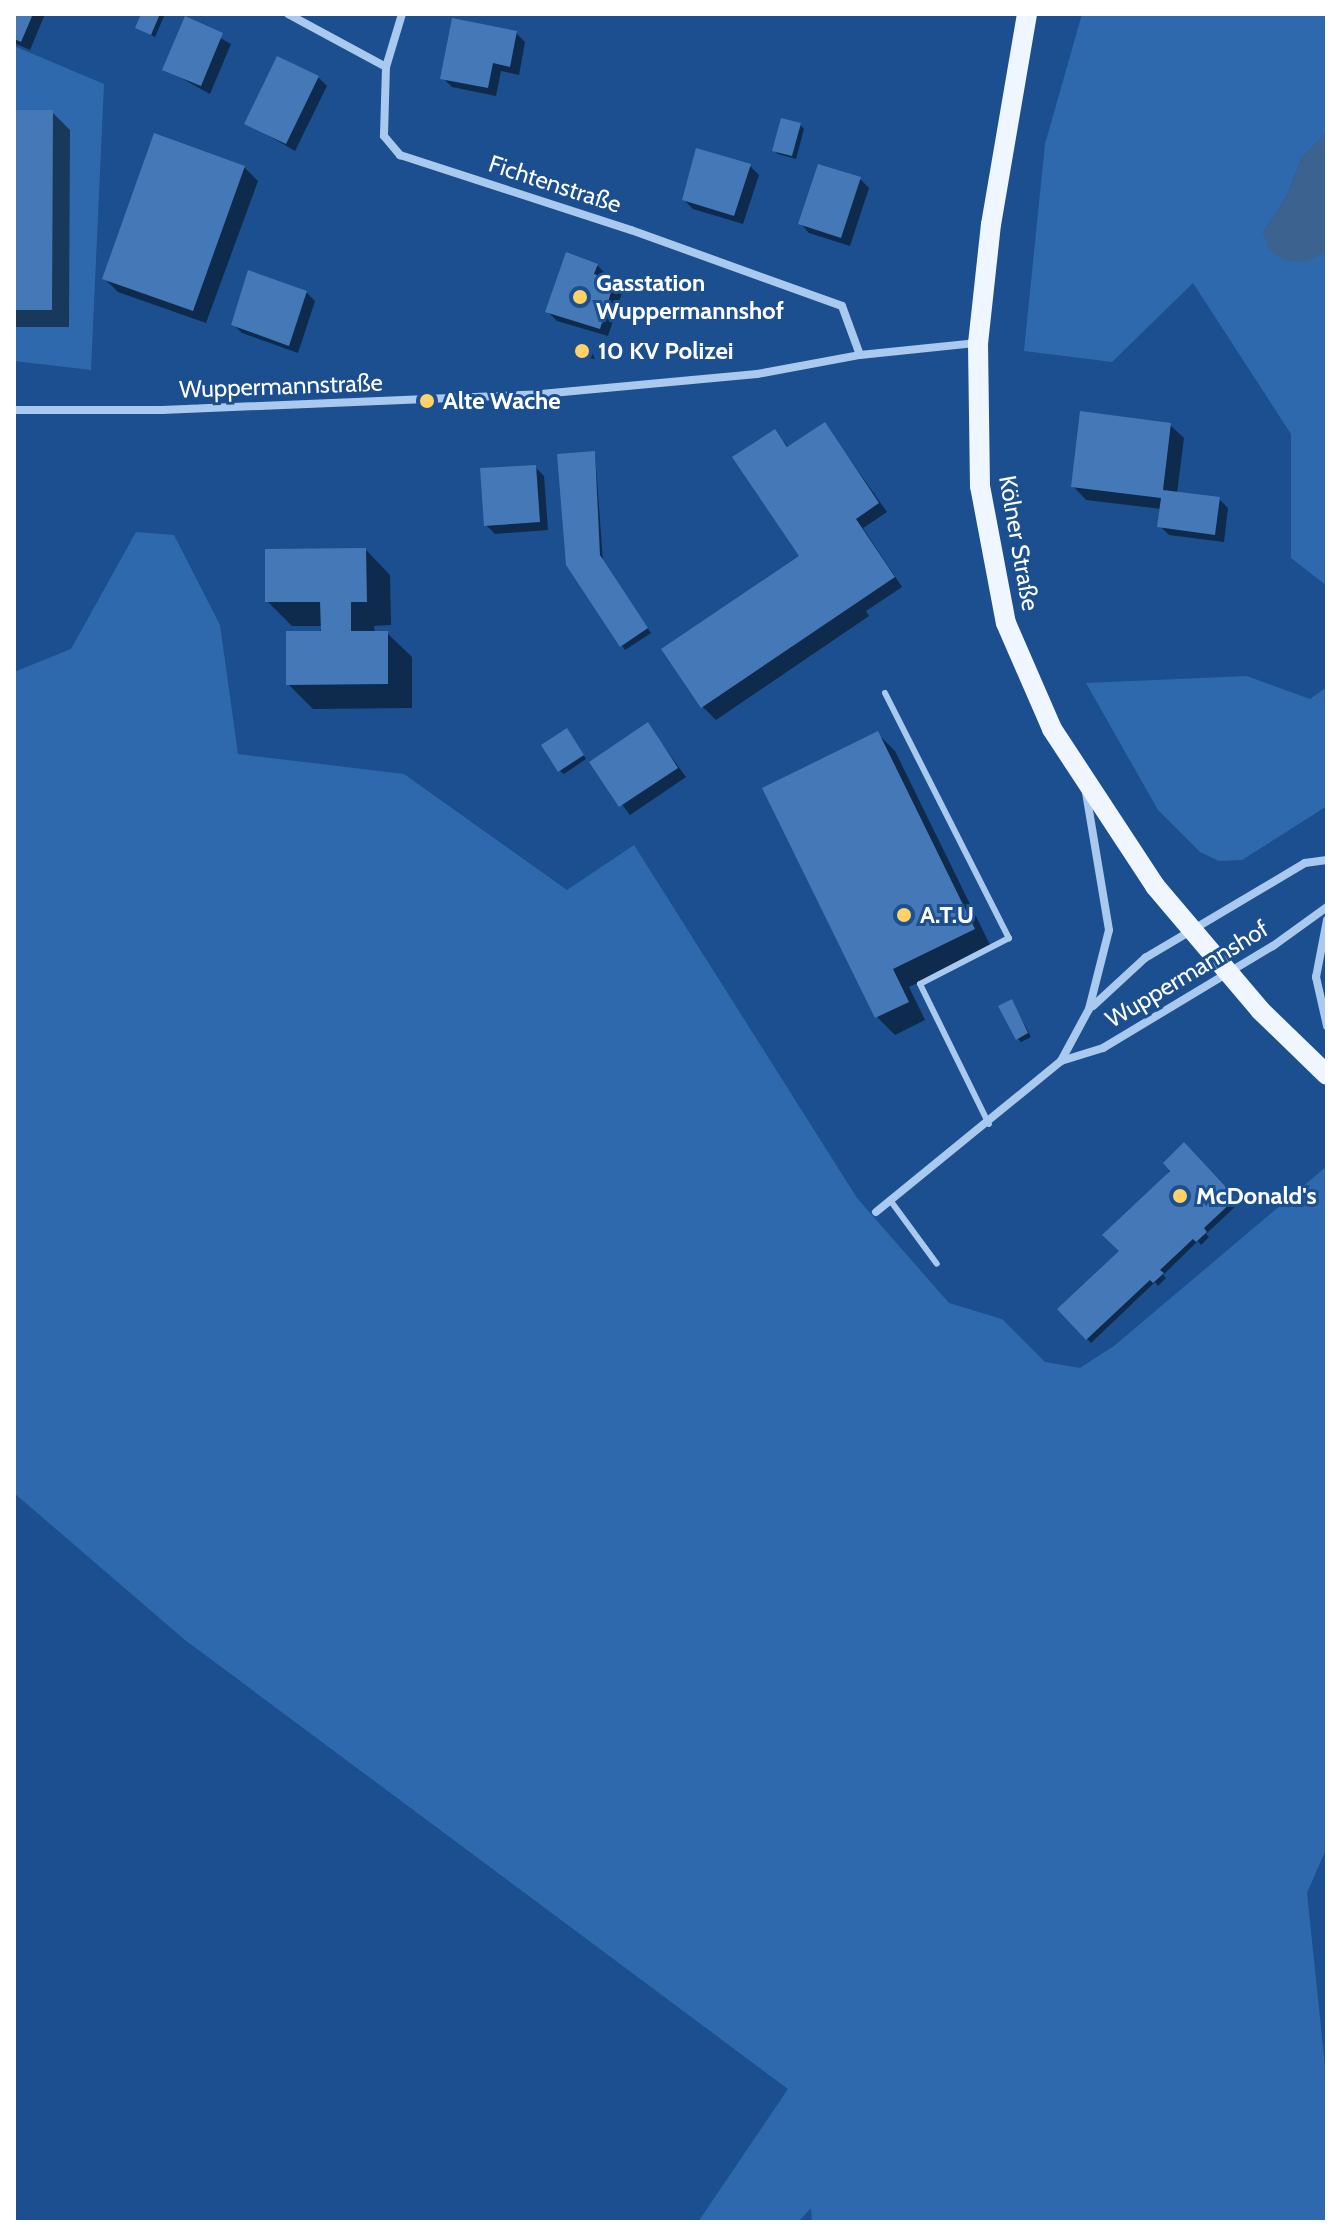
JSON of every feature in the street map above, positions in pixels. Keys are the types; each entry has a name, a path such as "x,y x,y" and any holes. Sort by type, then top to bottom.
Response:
{"main road":[{"name":"Kölner Straße","path":"1027,14 991,224 978,343 980,486 992,569 1006,623 1031,684 1084,782 1189,931 1327,1075"}],"street":[{"path":"288,14 386,67 402,14"},
{"name":"Fichtenstraße","path":"386,67 383,125 400,155 631,230 842,306 860,355"},
{"name":"Wuppermannstraße","path":"14,410 162,410 527,395 757,374 860,355 978,343"},
{"name":"Wuppermannshof","path":"876,1212 989,1124 1061,1061 1089,1009 1109,930 1084,782"},
{"name":"Wuppermannshof","path":"1089,1009 1145,958 1305,863 1327,860"},
{"name":"Wuppermannshof","path":"1061,1061 1103,1048 1227,974 1327,907"},
{"path":"1327,920 1316,977 1327,1026"}],"lane":[{"path":"885,693 1009,938 920,984 989,1124"},
{"path":"890,1200 937,1264"}],"shaded area":[{"path":"1082,14 1327,14 1327,132 1301,159 1288,194 1263,233 1327,251 1327,586 1291,558 1291,434 1193,283 1112,362 1024,351 1045,144"},
{"path":"14,46 104,84 91,370 14,361"},
{"path":"1327,132 1327,251 1306,262 1285,260 1270,251 1263,233 1288,194 1301,159"},
{"path":"136,532 174,535 220,625 238,754 404,774 567,890 634,845 857,1198 949,1303 1002,1319 1045,1362 1080,1368 1114,1346 1327,1166 1327,1847 1307,1893 1327,2085 1327,2222 812,2222 811,2208 798,2222 698,2222 788,2089 185,1640 14,1493 14,672 71,649"},
{"path":"1247,676 1310,699 1327,687 1327,806 1242,860 1219,861 1200,852 1158,810 1086,683"}],"building":[{"path":"14,14 33,14 21,42 14,39"},
{"path":"141,14 160,14 151,35 135,28"},
{"path":"185,16 223,33 201,86 162,70"},
{"path":"452,18 517,31 510,67 493,63 488,88 440,79"},
{"path":"277,56 319,76 286,144 244,124"},
{"path":"14,110 53,110 52,310 14,310"},
{"path":"781,118 801,123 792,156 772,151"},
{"path":"154,133 245,166 193,311 102,279"},
{"path":"696,148 751,164 734,216 682,200"},
{"path":"818,164 861,177 841,238 798,224"},
{"name":"Gasstation Wuppermannshof","path":"566,252 598,264 594,274 614,282 600,329 545,312"},
{"path":"248,270 307,291 289,346 231,325"},
{"name":"10 KV Polizei","path":"591,345 592,355 572,357 572,346"},
{"path":"1080,411 1171,423 1163,490 1220,497 1215,535 1157,527 1161,498 1071,487"},
{"path":"825,422 879,503 856,519 895,577 701,708 661,649 799,556 732,457 775,429 787,447"},
{"path":"595,451 600,555 648,628 620,647 566,565 557,454"},
{"path":"536,465 540,522 484,526 480,468"},
{"path":"366,548 367,602 351,602 351,631 388,631 388,684 286,685 286,631 321,631 320,602 265,602 265,549"},
{"path":"648,722 678,768 619,807 589,762"},
{"path":"567,728 584,755 558,772 541,745"},
{"path":"878,731 975,929 893,969 909,1002 875,1018 762,788"},
{"path":"1012,999 1028,1033 1016,1040 998,1006"},
{"path":"1184,1142 1236,1198 1204,1228 1207,1232 1196,1242 1193,1239 1160,1270 1164,1273 1153,1283 1150,1280 1086,1340 1057,1309 1119,1251 1102,1235 1170,1171 1163,1163"}],"place":[{"name":"Gasstation Wuppermannshof","path":"580,297"},
{"name":"10 KV Polizei","path":"582,351"},
{"name":"Alte Wache","path":"427,401"},
{"name":"A.T.U","path":"904,915"},
{"name":"McDonald's","path":"1180,1196"}]}
